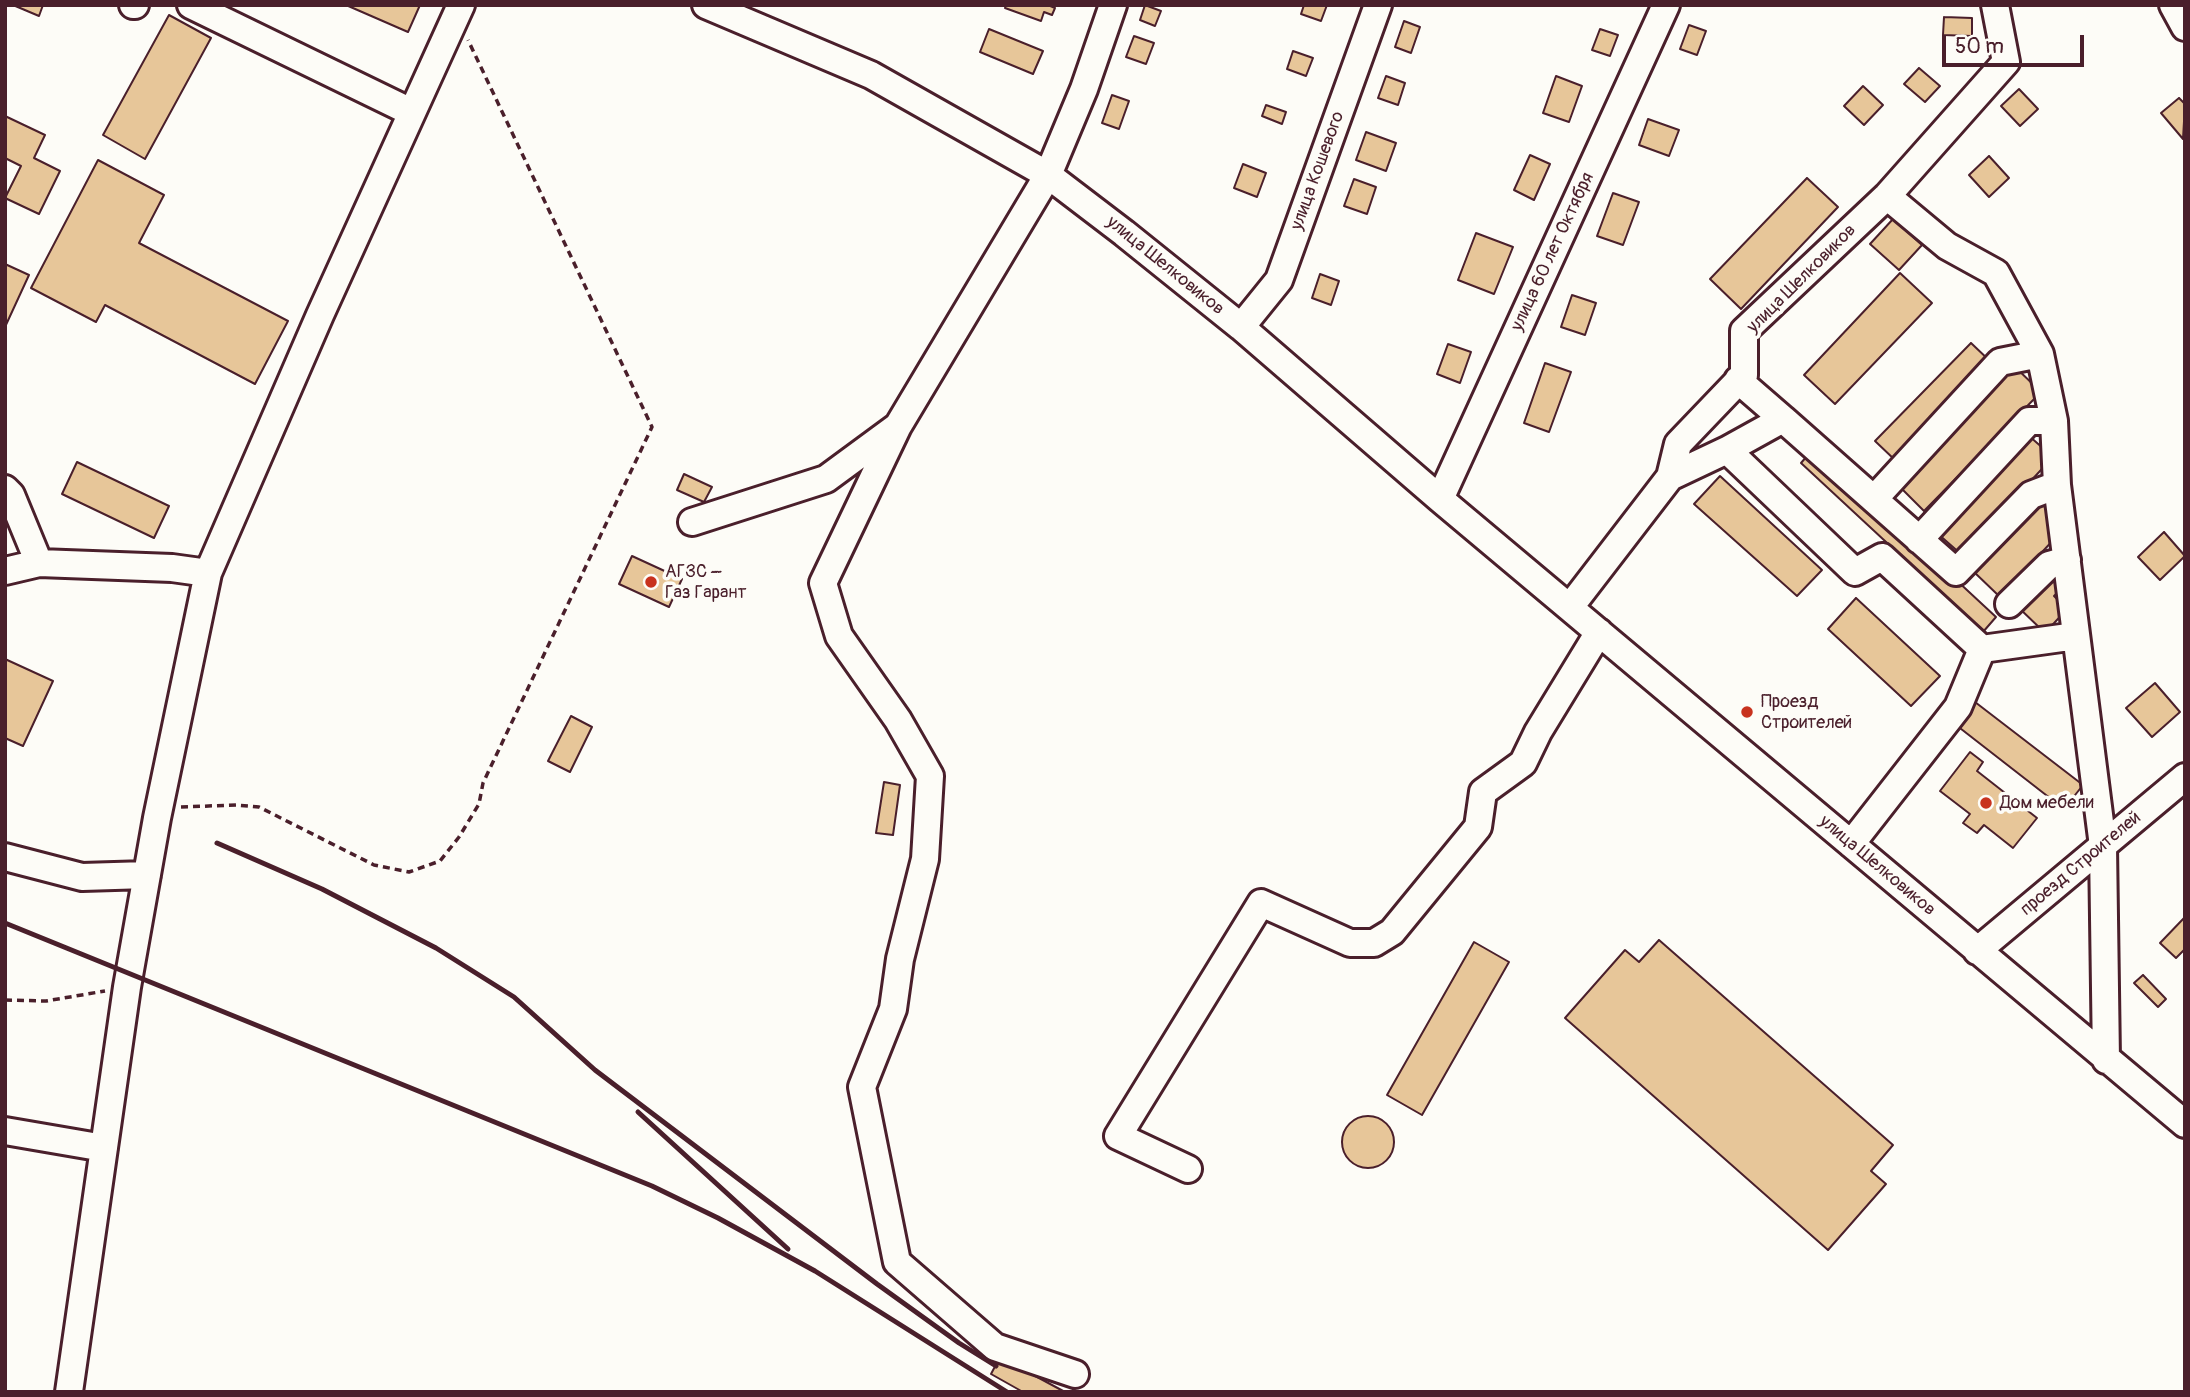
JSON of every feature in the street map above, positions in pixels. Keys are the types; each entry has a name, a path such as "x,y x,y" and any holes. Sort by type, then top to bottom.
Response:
{"street":[{"path":"191,5 411,112"},
{"path":"1075,1374 995,1347 897,1262 862,1087 893,1009 900,959 925,859 930,776 898,720 839,636 822,583 898,426 1048,175 1084,89 1113,5"},
{"name":"улица Кошевого","path":"1241,327 1279,280 1378,5"},
{"name":"улица 60 лет Октября","path":"1440,499 1666,5"},
{"path":"1995,5 2006,62 1887,196 1947,246 1996,273 2040,354 2054,421 2057,485 2103,846 2106,1060"},
{"path":"2173,5 2185,27"},
{"name":"улица Шелковиков","path":"708,6 871,75 1048,175 1241,327 1440,499 2185,1124"},
{"path":"69,1392 127,987 159,807 208,573 458,10"},
{"name":"улица Шелковиков","path":"1738,380 1744,375 1744,331 1887,196"},
{"path":"1874,499 2000,362 2040,354"},
{"path":"1570,607 1670,477 1678,444 1738,380 1956,572 2031,495 2057,485"},
{"path":"1670,477 1783,419"},
{"path":"1919,540 2029,421 2054,421"},
{"path":"692,522 826,479 898,426"},
{"path":"1727,450 1855,572 1882,557 1982,649"},
{"path":"5,488 11,495 38,563"},
{"path":"2008,604 2049,565 2067,560"},
{"path":"5,571 38,563 172,568 208,573"},
{"path":"1188,1169 1118,1136 1261,903 1350,943 1374,943 1392,932 1478,827 1483,792 1523,763 1538,732 1599,632"},
{"path":"1982,649 2076,636"},
{"path":"1851,844 1958,707 1982,649"},
{"name":"проезд Строителей","path":"1977,951 2185,777"},
{"path":"5,857 82,877 147,875"},
{"path":"5,1131 104,1148"}],"path":[{"path":"159,807 236,804 259,807 373,865 409,872 440,861 479,804 483,783 652,426 458,10"},
{"path":"5,1000 46,1001 127,987"}],"building":[{"path":"13,5 43,5 39,16"},
{"path":"346,5 420,5 408,32"},
{"path":"1006,5 1048,5 1055,8 1052,15 1044,12 1041,21 1005,8"},
{"path":"1145,5 1161,11 1155,26 1140,20"},
{"path":"1304,5 1327,5 1321,21 1301,14"},
{"path":"169,15 211,38 145,159 103,135"},
{"path":"1944,17 1972,18 1972,36 1943,35"},
{"path":"1404,21 1420,27 1411,53 1395,47"},
{"path":"1689,25 1706,31 1697,55 1680,49"},
{"path":"989,29 1043,51 1033,74 980,52"},
{"path":"1600,29 1618,35 1610,56 1592,50"},
{"path":"1134,36 1154,43 1146,64 1126,57"},
{"path":"1293,51 1313,58 1306,76 1287,69"},
{"path":"1919,68 1940,86 1925,102 1904,84"},
{"path":"1386,76 1405,83 1398,105 1378,98"},
{"path":"1556,76 1582,86 1569,122 1543,113"},
{"path":"1863,86 1883,105 1864,125 1844,106"},
{"path":"2019,89 2038,109 2020,126 2001,106"},
{"path":"1112,95 1129,101 1119,129 1102,123"},
{"path":"2179,98 2185,104 2183,139 2161,113"},
{"path":"1266,105 1286,112 1282,124 1262,116"},
{"path":"5,116 45,135 34,158 60,171 39,214 5,198 21,166 5,158"},
{"path":"1648,119 1679,130 1669,156 1639,145"},
{"path":"1366,132 1396,143 1386,171 1356,160"},
{"path":"1530,155 1550,164 1534,200 1514,190"},
{"path":"1989,156 2009,178 1989,197 1969,175"},
{"path":"98,160 164,195 139,243 288,321 255,384 105,305 96,322 31,288"},
{"path":"1243,164 1266,173 1257,197 1234,188"},
{"path":"1807,178 1838,207 1741,309 1710,279"},
{"path":"1354,179 1376,187 1367,214 1344,206"},
{"path":"1613,193 1639,202 1623,245 1597,236"},
{"path":"1893,219 1922,245 1899,270 1870,244"},
{"path":"1476,233 1513,247 1494,294 1458,280"},
{"path":"5,264 29,275 5,327"},
{"path":"1900,273 1932,303 1835,404 1804,375"},
{"path":"1320,274 1339,281 1331,305 1312,298"},
{"path":"1572,295 1596,303 1585,335 1561,327"},
{"path":"1971,343 1992,363 1896,461 1875,441"},
{"path":"1448,344 1471,352 1460,383 1437,374"},
{"path":"1545,363 1571,372 1549,432 1524,423"},
{"path":"2012,364 2041,392 1924,511 1896,483"},
{"path":"2028,435 2053,457 1962,555 1937,533"},
{"path":"1814,448 1996,617 1983,632 1801,463"},
{"path":"77,462 169,506 154,538 62,494"},
{"path":"684,474 712,487 704,502 677,490"},
{"path":"1720,476 1822,570 1797,596 1694,504"},
{"path":"2043,497 2059,512 2047,524 2058,535 2000,597 1973,571"},
{"path":"2164,532 2185,556 2160,580 2138,557"},
{"path":"632,556 682,579 669,607 619,584"},
{"path":"2051,568 2067,583 2054,596 2067,609 2045,633 2017,606"},
{"path":"1856,598 1940,676 1911,706 1828,629"},
{"path":"5,659 53,681 23,746 5,738"},
{"path":"2155,683 2180,712 2152,737 2126,708"},
{"path":"1975,702 2083,785 2064,809 1956,725"},
{"path":"571,716 592,727 570,772 548,761"},
{"name":"Дом мебели","path":"1970,752 1983,762 1977,771 2037,818 2013,848 1984,825 1977,833 1963,823 1970,814 1940,791"},
{"path":"884,782 900,785 893,835 876,833"},
{"path":"2185,917 2185,949 2176,958 2160,943"},
{"path":"1659,940 1893,1145 1871,1171 1886,1184 1828,1250 1565,1018 1625,950 1639,962"},
{"path":"1474,942 1509,962 1422,1115 1387,1095"},
{"path":"2143,975 2166,999 2158,1007 2134,983"},
{"path":"1368,1116 1387,1123 1394,1142 1387,1161 1368,1168 1349,1161 1342,1142 1349,1123"},
{"path":"1000,1357 1065,1392 1023,1392 991,1374"}],"railway":[{"path":"217,843 322,889 436,948 514,997 595,1070 877,1284 996,1366"},
{"path":"5,923 652,1186 718,1218 815,1271 1007,1392"},
{"path":"638,1112 788,1249"}],"place":[{"name":"АГЗС – Газ Гарант","path":"651,582"},
{"name":"Проезд Строителей","path":"1747,712"},
{"name":"Дом мебели","path":"1986,803"}]}
